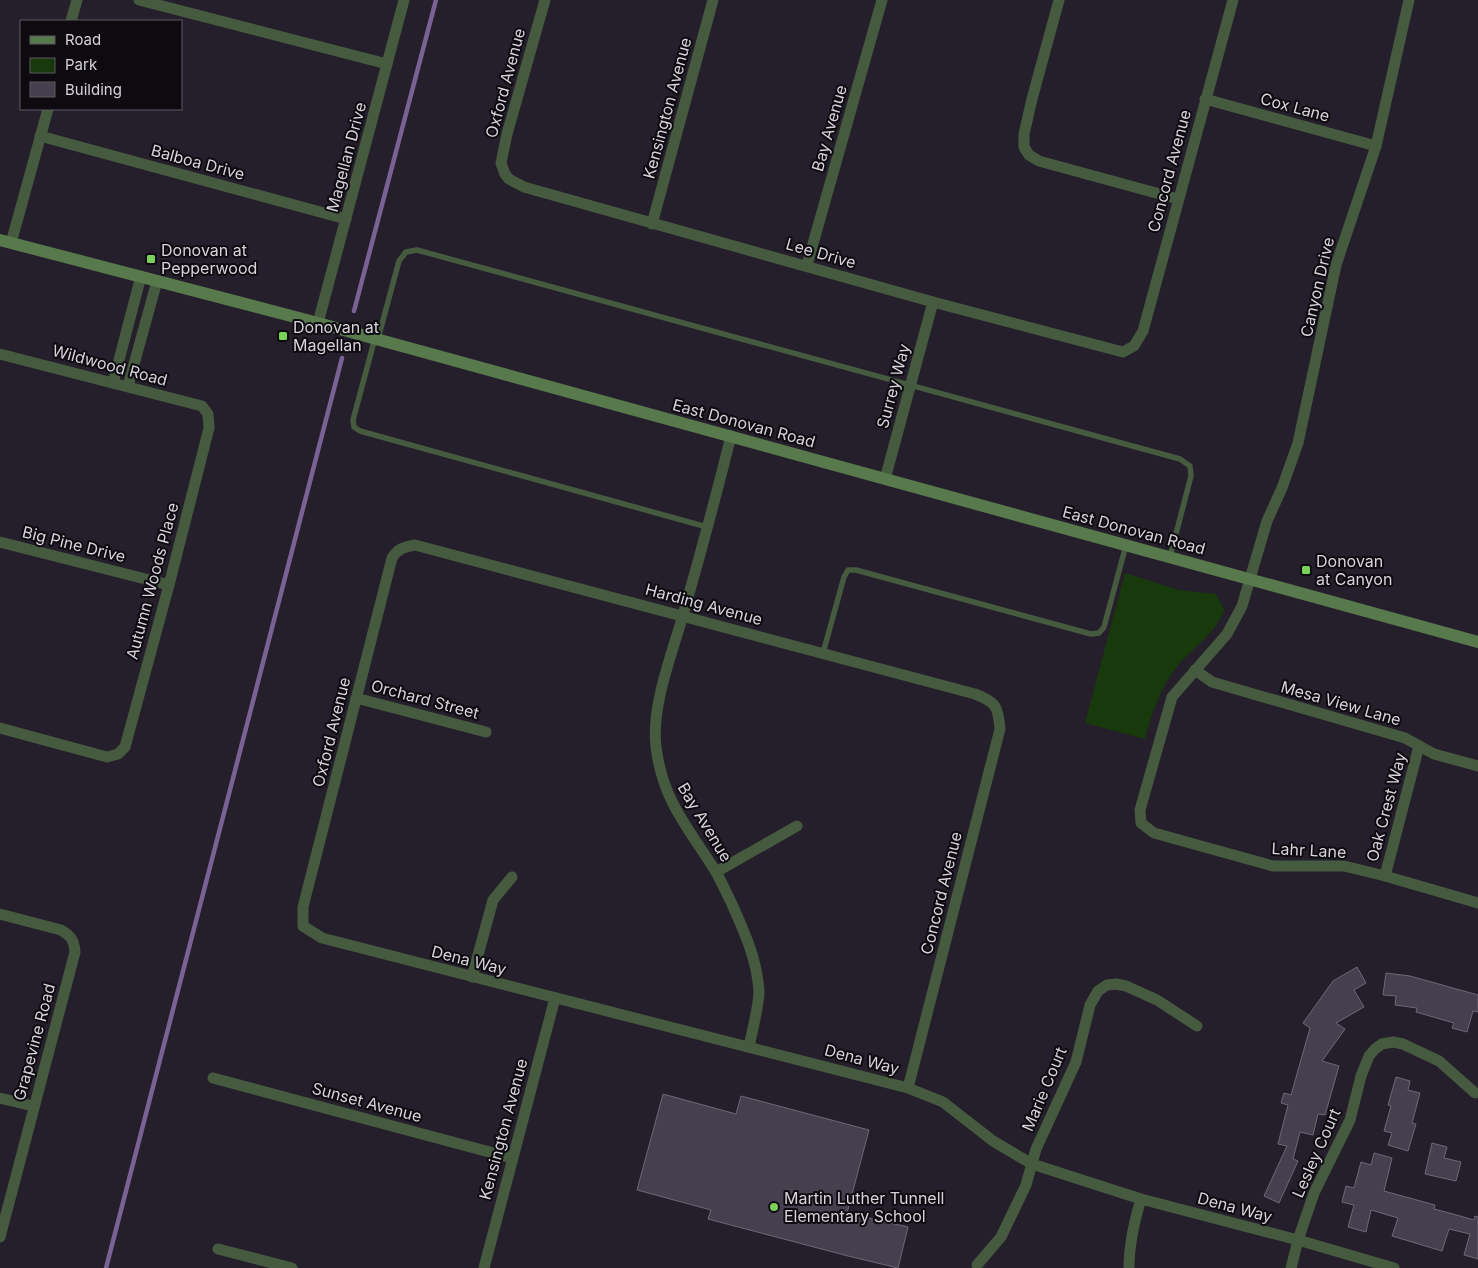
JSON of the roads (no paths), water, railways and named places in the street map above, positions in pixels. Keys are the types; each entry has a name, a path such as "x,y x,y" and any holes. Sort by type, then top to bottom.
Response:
{"street":[{"path":"71,20 77,0"},
{"path":"139,0 387,64"},
{"name":"Magellan Drive","path":"318,323 404,0"},
{"name":"Oxford Avenue","path":"504,174 501,163 507,134 545,0"},
{"name":"Kensington Avenue","path":"652,224 713,0"},
{"name":"Bay Avenue","path":"807,265 882,0"},
{"path":"1058,0 1032,99 1024,134 1024,147 1029,155 1039,161 1178,199"},
{"name":"Concord Avenue","path":"1132,349 1143,331 1233,0"},
{"name":"Canyon Drive","path":"1141,823 1140,810 1172,697 1227,634 1242,606 1266,521 1282,488 1298,443 1336,265 1376,146 1409,0"},
{"name":"Cox Lane","path":"1205,99 1376,146"},
{"path":"6,241 48,110"},
{"name":"Balboa Drive","path":"40,136 346,219"},
{"name":"Lee Drive","path":"504,174 524,187 652,224 807,265 933,302 1123,352 1132,349"},
{"name":"East Donovan Road","path":"6,241 377,339 1478,642"},
{"path":"114,382 141,276"},
{"path":"128,386 157,280"},
{"name":"Surrey Way","path":"884,478 933,302"},
{"name":"Wildwood Road","path":"0,354 202,406 208,414"},
{"name":"Autumn Woods Place","path":"0,728 107,757 118,754 125,746 169,585 208,428 208,414"},
{"name":"Bay Avenue","path":"731,436 665,676 657,718 656,746 665,787 671,802 716,872 746,934 755,963 759,993 749,1047"},
{"name":"Big Pine Drive","path":"0,542 169,585"},
{"name":"Harding Avenue","path":"400,549 415,546 683,615 975,694 988,698 996,705"},
{"name":"Oxford Avenue","path":"304,926 303,907 356,698 392,558 400,549"},
{"name":"Mesa View Lane","path":"1195,670 1212,682 1405,738 1434,754 1478,766"},
{"name":"Orchard Street","path":"356,698 486,732"},
{"name":"Concord Avenue","path":"908,1088 1000,729 996,705"},
{"name":"Oak Crest Way","path":"1385,876 1419,746"},
{"name":"Lahr Lane","path":"1141,823 1154,833 1273,866 1344,866 1478,903"},
{"path":"716,872 797,826"},
{"path":"472,977 494,900 512,877"},
{"name":"Grapevine Road","path":"0,914 61,930 70,935 74,942 75,952 0,1237"},
{"name":"Dena Way","path":"304,926 322,938 908,1088 943,1102 993,1141 1032,1164 1141,1199 1298,1240 1394,1268"},
{"name":"Marie Court","path":"977,1265 1001,1237 1026,1185 1036,1149 1076,1062 1090,1005 1098,991 1107,985 1126,986 1157,1000 1197,1026"},
{"name":"Kensington Avenue","path":"484,1268 554,998"},
{"name":"Lesley Court","path":"1292,1268 1298,1240 1314,1193 1350,1120 1361,1076 1369,1056 1374,1050 1382,1044 1393,1042 1403,1044 1439,1061 1475,1093"},
{"name":"Sunset Avenue","path":"213,1078 512,1158"},
{"path":"0,1098 33,1106"},
{"path":"1130,1268 1129,1251 1141,1199"},
{"path":"218,1250 292,1268"}],"lane":[{"path":"707,528 360,431 354,427 353,420 400,261 406,252 417,250 1180,459 1190,466 1192,476 1170,557"},
{"path":"823,653 844,577 848,570 856,570 1091,634 1099,633 1104,627 1126,545"}],"waterway":[{"path":"354,311 436,0"},
{"path":"106,1268 342,358"}],"place":[{"name":"Donovan at Pepperwood","path":"151,259"},
{"name":"Donovan at Magellan","path":"283,336"},
{"name":"Donovan at Canyon","path":"1306,570"},
{"name":"Martin Luther Tunnell Elementary School","path":"774,1207"}]}
